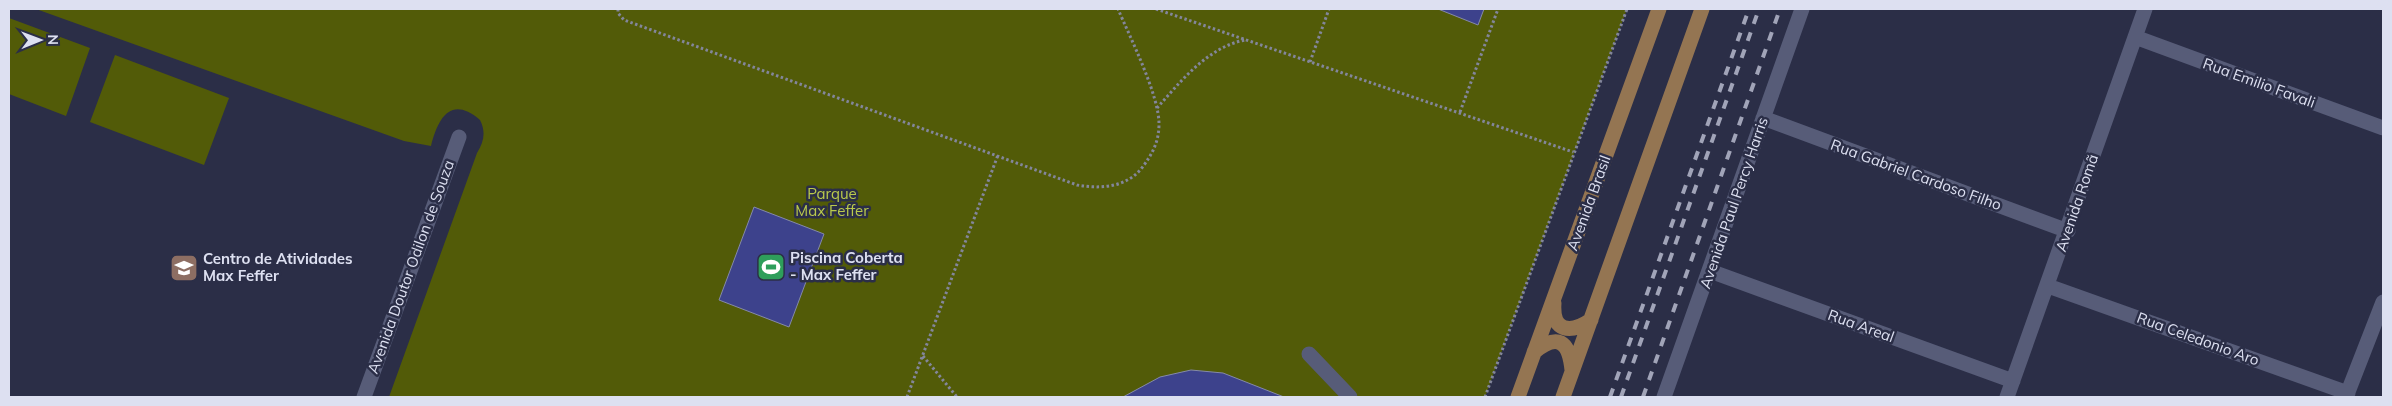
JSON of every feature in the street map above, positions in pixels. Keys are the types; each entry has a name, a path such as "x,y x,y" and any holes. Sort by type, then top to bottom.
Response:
{"main road":[{"name":"Avenida Brasil","path":"1518,397 1659,9"},
{"path":"1563,397 1702,9"},
{"path":"1554,297 1555,320 1560,326 1575,329 1590,320"},
{"path":"1534,352 1551,341 1565,345 1570,352 1572,371"}],"street":[{"name":"Avenida Paul Percy Harris","path":"1664,397 1802,9"},
{"name":"Avenida Romã","path":"2007,397 2068,230 2145,9"},
{"name":"Rua Emilio Favali","path":"2135,37 2383,128"},
{"name":"Rua Gabriel Cardoso Filho","path":"1763,118 2068,230"},
{"name":"Avenida Doutor Odilon de Souza","path":"364,397 459,137"},
{"name":"Rua Areal","path":"1710,271 2013,381"},
{"name":"Rua Celedonio Aro","path":"2048,286 2347,395"},
{"path":"2347,395 2383,302"},
{"path":"1309,354 1350,397"}],"path":[{"path":"618,9 618,13 624,20 1077,185 1092,188 1117,184 1138,172 1154,149 1159,123 1157,109 1118,9"},
{"path":"1156,9 1573,152"},
{"path":"1310,62 1329,9"},
{"path":"1460,112 1498,9"},
{"path":"1485,397 1573,152 1627,9"},
{"path":"1157,109 1210,55 1233,42 1246,40"},
{"path":"907,397 998,155"},
{"path":"923,356 957,397"}],"green space":[{"name":"Parque Max Feffer","path":"36,9 1627,9 1485,397 389,397 483,141 484,133 480,120 470,113 454,110 447,113 442,119 431,146 404,141"},
{"path":"9,18 90,48 66,116 9,94"},
{"path":"115,55 229,98 204,165 90,122"}],"building":[{"path":"1438,9 1484,9 1478,25"},
{"name":"Piscina Coberta - Max Feffer","path":"754,207 824,234 789,327 719,300"},
{"path":"1191,370 1223,373 1284,397 1123,397 1160,377"}],"railway":[{"path":"1610,397 1749,9"},
{"path":"1621,397 1759,9"},
{"path":"1643,397 1780,9"}],"place":[{"name":"Piscina Coberta - Max Feffer","path":"771,267"},
{"name":"Centro de Atividades Max Feffer","path":"184,268"}]}
